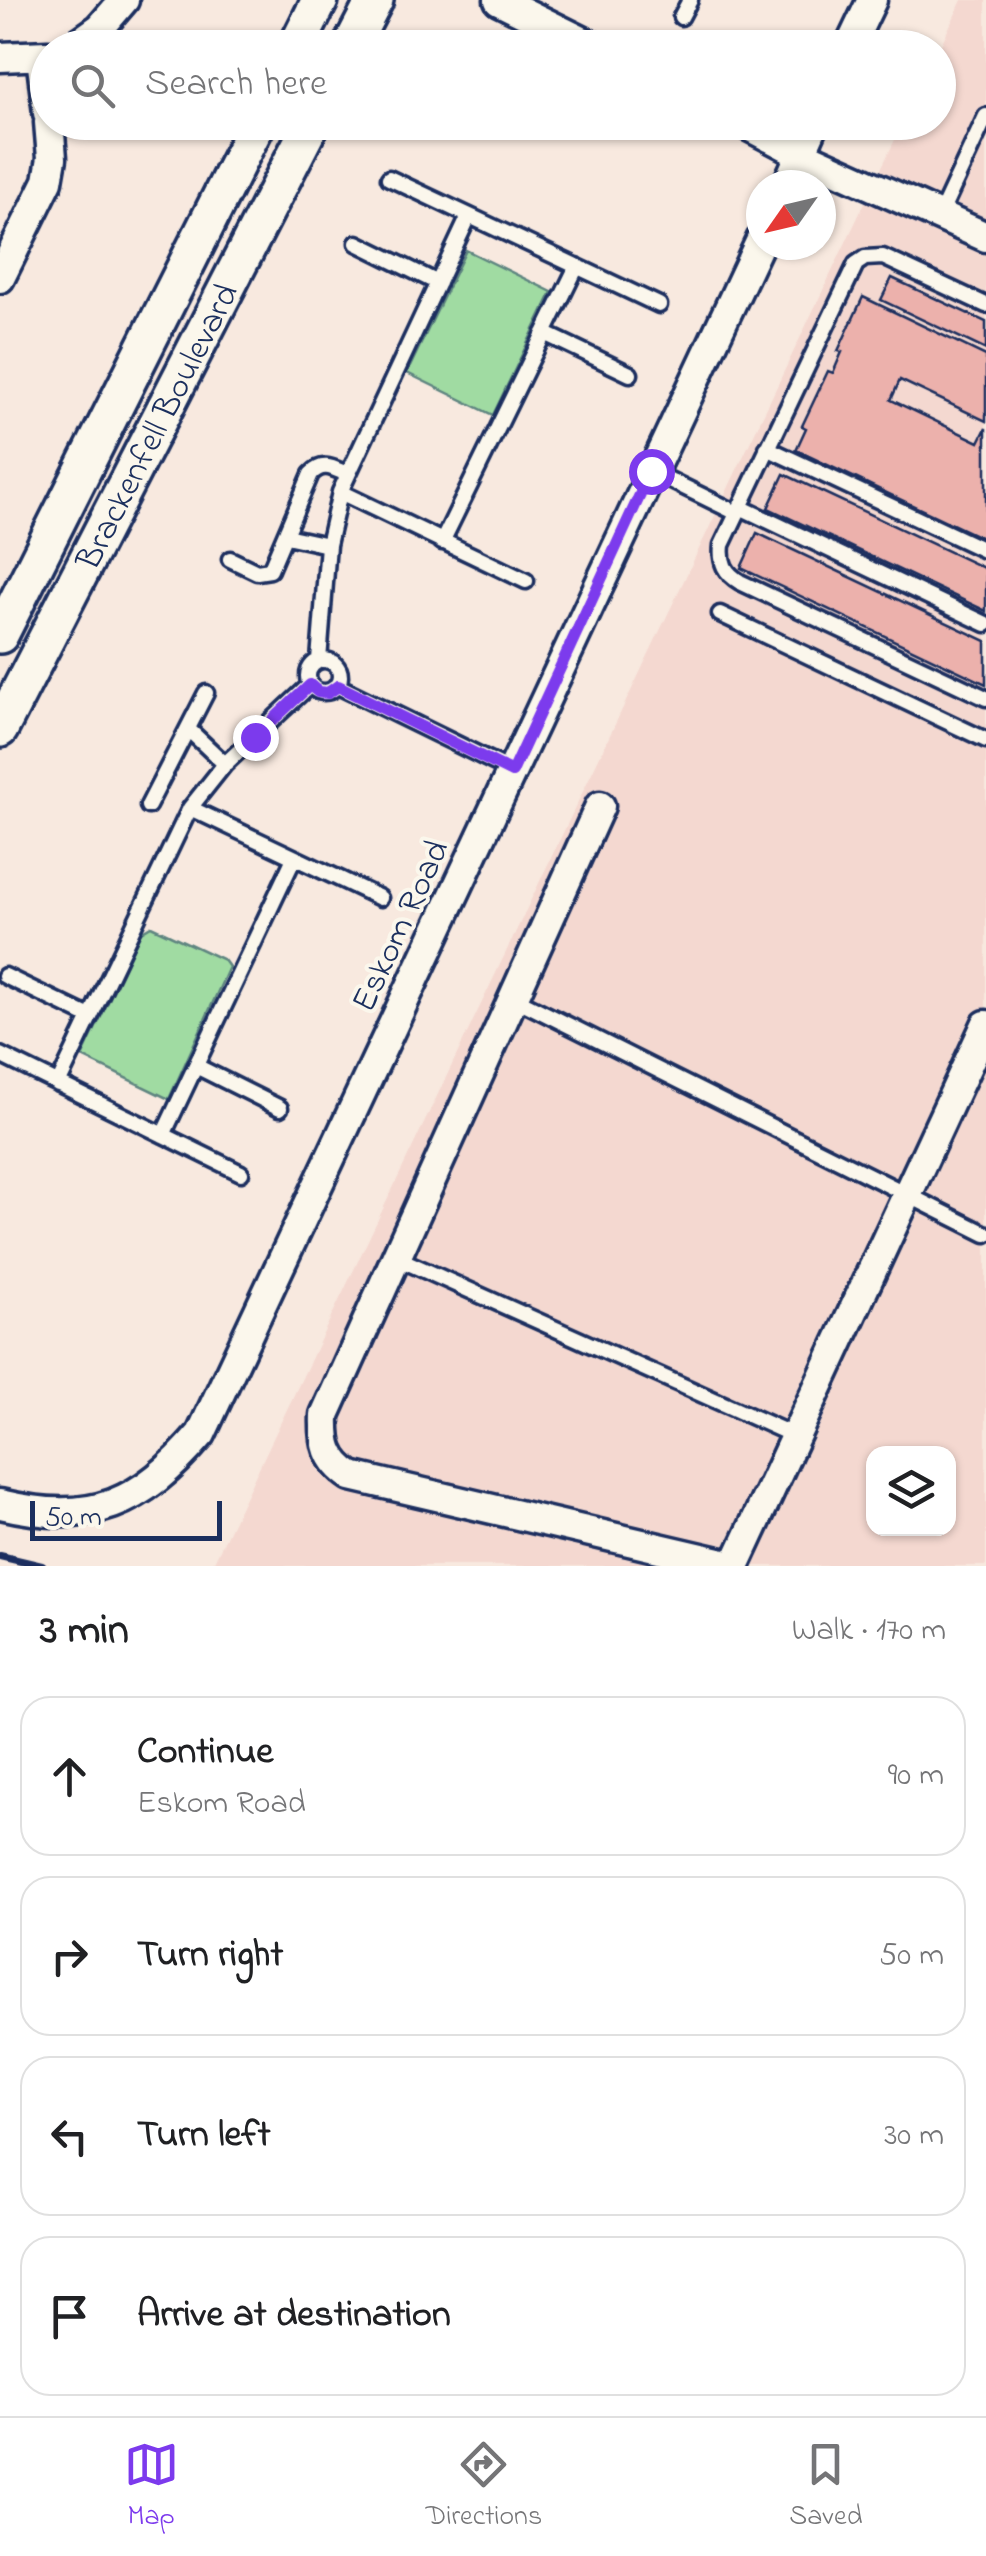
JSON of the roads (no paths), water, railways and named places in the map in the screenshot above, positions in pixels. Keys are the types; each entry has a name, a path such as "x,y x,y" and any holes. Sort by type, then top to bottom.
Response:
{"street":[{"path":"97,30 124,0"},
{"path":"305,30 320,0"},
{"path":"359,30 375,0"},
{"path":"499,0 560,30"},
{"path":"858,30 872,0"},
{"path":"0,57 30,56"},
{"path":"0,278 48,181 50,140"},
{"name":"Brackenfell Boulevard","path":"0,635 249,140"},
{"name":"Brackenfell Boulevard","path":"0,729 303,140"},
{"path":"775,140 986,237"},
{"path":"794,170 808,140"},
{"name":"Eskom Road","path":"0,1504 68,1514 115,1504 163,1473 201,1434 751,260"},
{"path":"600,806 325,1415 324,1438 333,1464 351,1476 736,1566 986,1025"}],"lane":[{"path":"681,18 690,0"},
{"path":"940,215 986,116"},
{"path":"389,178 658,304"},
{"path":"319,660 328,545 346,474 470,216"},
{"path":"357,244 438,283"},
{"path":"986,305 883,257 865,258 856,264 738,510 721,556 733,578 986,698"},
{"path":"442,542 577,266"},
{"path":"544,333 630,374"},
{"path":"768,448 986,551"},
{"path":"230,559 264,573 274,566 314,470 327,466 346,474"},
{"path":"651,471 986,624"},
{"path":"340,492 526,581"},
{"path":"286,536 328,545"},
{"path":"720,614 986,740"},
{"path":"319,660 330,660 338,667 338,686 328,693 318,692 310,685 308,670 319,660"},
{"path":"58,1084 190,808 225,764 310,685"},
{"path":"338,686 512,772"},
{"path":"148,806 206,692"},
{"path":"188,729 225,764"},
{"path":"190,808 380,898"},
{"path":"163,1135 294,858"},
{"path":"5,976 90,1017"},
{"path":"512,997 986,1234"},
{"path":"0,1056 242,1173"},
{"path":"196,1066 280,1108"},
{"path":"395,1257 795,1436"}],"railway":[{"path":"0,1556 42,1566"}]}
